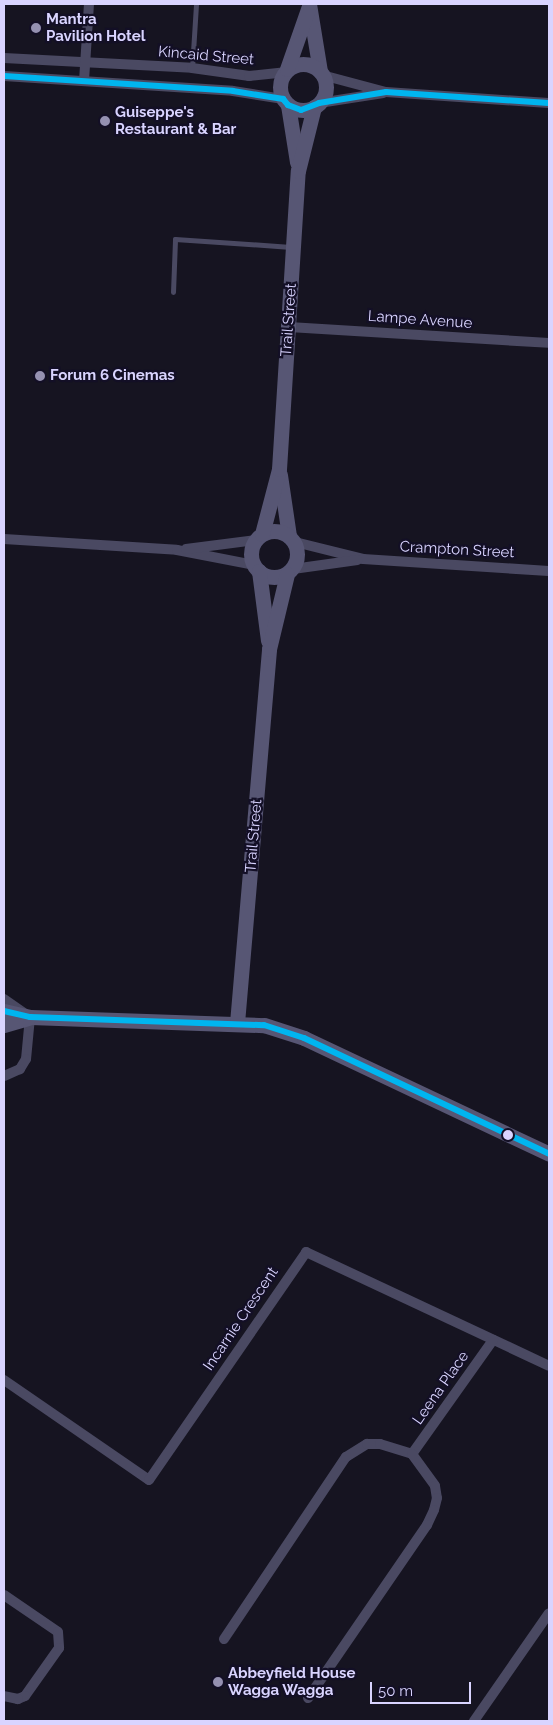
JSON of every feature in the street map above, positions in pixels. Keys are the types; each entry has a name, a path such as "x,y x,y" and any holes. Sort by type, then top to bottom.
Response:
{"street":[{"path":"84,81 89,4"},
{"path":"286,102 280,85 309,5"},
{"path":"309,5 321,73 326,90 317,105"},
{"name":"Kincaid Street","path":"4,58 192,68 249,76 286,71"},
{"path":"286,71 300,64 307,64 321,73 386,92 549,102"},
{"path":"4,76 233,90 286,102 301,110 317,105 386,92"},
{"name":"Trail Street","path":"259,537 279,469 294,248 298,171 286,102"},
{"name":"Trail Street","path":"298,171 317,105"},
{"name":"Lampe Avenue","path":"289,327 549,343"},
{"name":"Trail Street","path":"279,469 292,539"},
{"path":"4,539 178,550 256,568 272,577 290,571 298,556 292,539 275,530 259,537 178,550"},
{"path":"256,568 251,552 259,537"},
{"name":"Crampton Street","path":"292,539 363,560"},
{"name":"Crampton Street","path":"290,571 363,560 549,571"},
{"name":"Trail Street","path":"256,568 269,649"},
{"name":"Trail Street","path":"238,1023 269,649 290,571"},
{"path":"4,1000 30,1017"},
{"path":"4,1011 30,1017 264,1025 304,1038 549,1154"},
{"path":"4,1025 30,1017"},
{"path":"4,1076 20,1068 26,1059 30,1017"},
{"name":"Incarnie Crescent","path":"4,1380 149,1480 306,1252 549,1366"},
{"name":"Leena Place","path":"412,1454 493,1340"},
{"path":"224,1639 346,1457 367,1444 380,1444 412,1454 435,1486 437,1498 434,1510 427,1525 308,1698"},
{"path":"4,1595 58,1632 59,1648 25,1696 18,1699 4,1696"},
{"path":"474,1721 549,1613"}],"lane":[{"path":"192,68 196,4"},
{"path":"173,292 175,239 294,248"}],"transit line":[{"path":"4,76 233,91 283,99 288,105 301,110 319,103 386,92 549,103"},
{"path":"4,1011 30,1017 264,1025 304,1038 549,1154"}],"place":[{"name":"Mantra Pavilion Hotel","path":"36,28"},
{"name":"Guiseppe's Restaurant & Bar","path":"105,121"},
{"name":"Forum 6 Cinemas","path":"40,376"},
{"name":"Abbeyfield House Wagga Wagga","path":"218,1682"}]}
